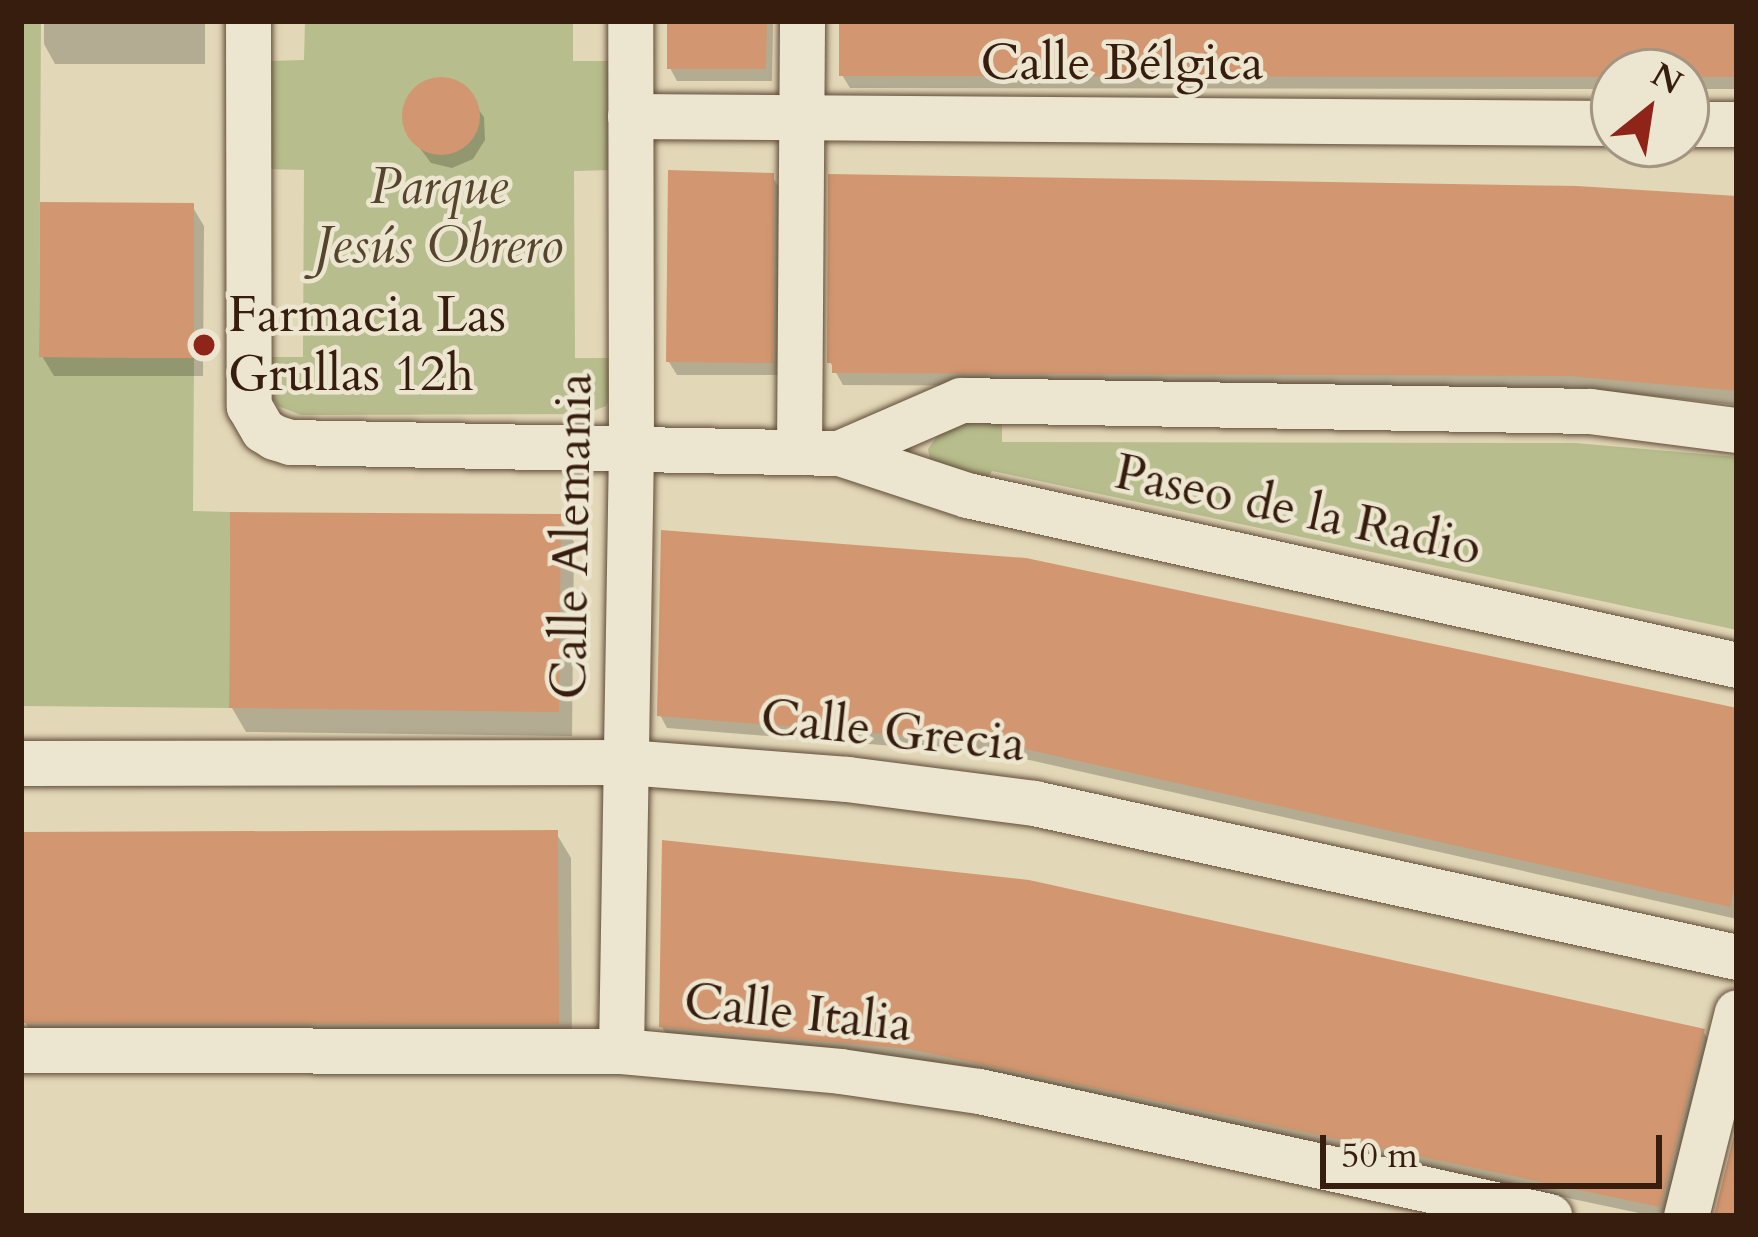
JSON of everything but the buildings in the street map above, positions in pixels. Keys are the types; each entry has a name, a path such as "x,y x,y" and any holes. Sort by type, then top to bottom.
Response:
{"street":[{"name":"Paseo de la Radio","path":"248,21 248,383 249,406 262,430 290,442 819,453 926,483 1737,665"},
{"name":"Calle Alemania","path":"621,1052 631,450 630,21"},
{"path":"802,21 801,118 819,453"},
{"name":"Calle Bélgica","path":"630,116 1590,123"},
{"name":"Paseo de la Radio","path":"819,453 961,400 1590,411 1737,430"},
{"path":"922,417 911,444 910,463 926,483"},
{"name":"Calle Grecia","path":"21,763 626,762 847,779 1034,803 1737,957"},
{"path":"1686,1216 1737,1012"},
{"name":"Calle Italia","path":"21,1050 621,1052 840,1071 979,1091 1549,1216"}],"green space":[{"path":"21,21 41,21 39,357 194,358 193,511 230,512 229,708 21,706"},
{"name":"Parque Jesús Obrero","path":"305,21 573,21 573,61 612,61 613,170 574,171 575,358 614,358 614,391 606,406 585,414 301,415 278,406 265,386 265,357 303,357 304,170 266,169 268,61 304,60"},
{"path":"1002,422 1002,442 1575,443 1737,457 1737,630 992,471 984,486 931,466 928,449 940,432 959,423"}],"place":[{"name":"Farmacia Las Grullas 12h","path":"204,345"}]}
